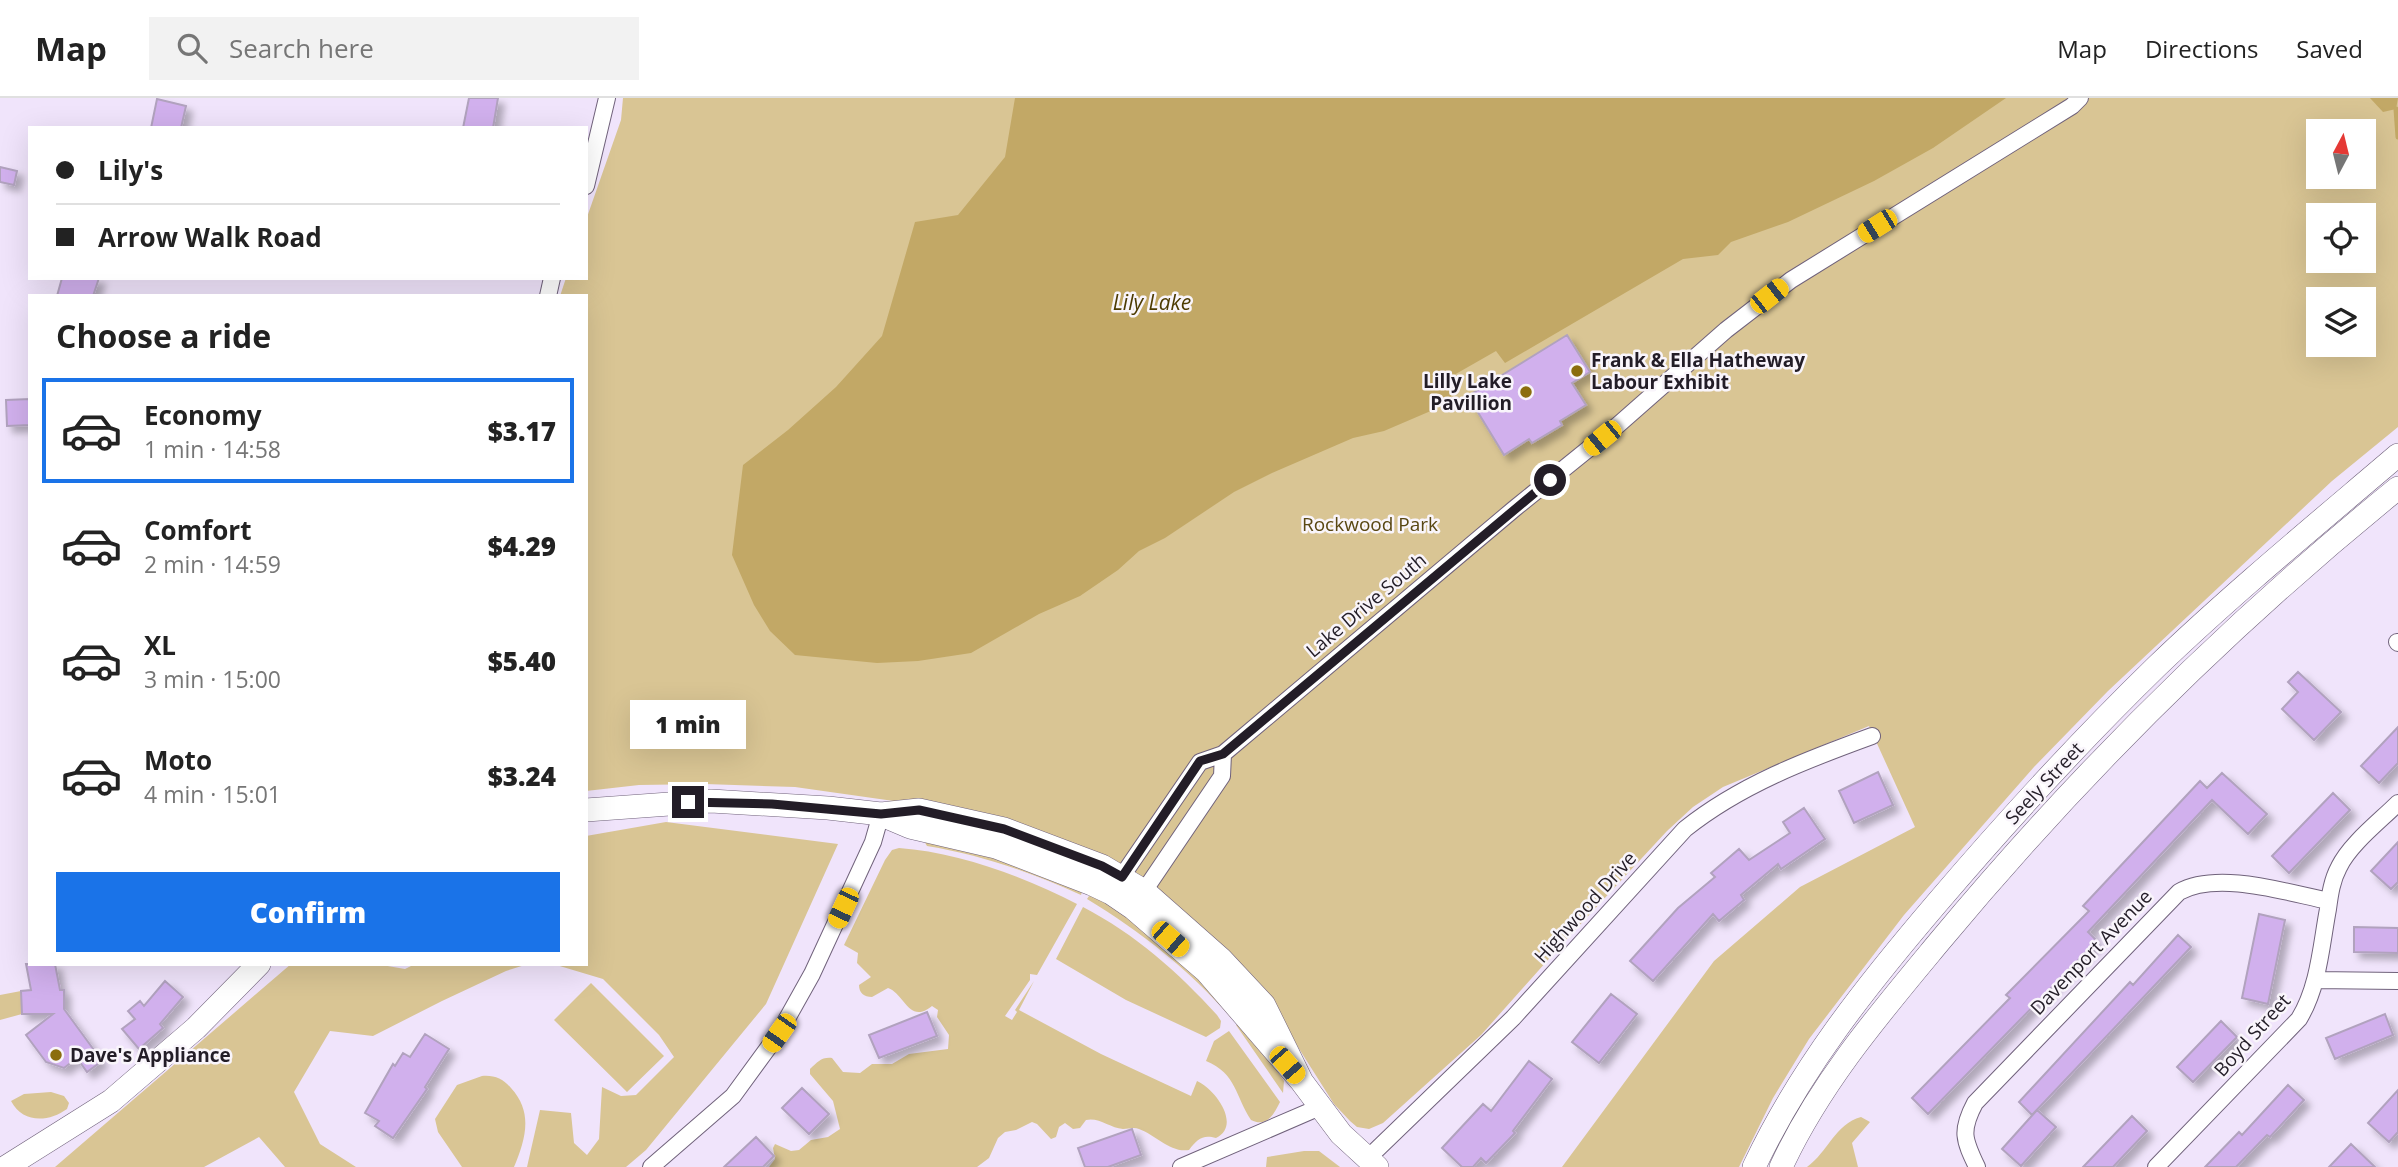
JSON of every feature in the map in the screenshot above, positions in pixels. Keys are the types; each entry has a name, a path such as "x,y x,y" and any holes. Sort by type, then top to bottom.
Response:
{"main road":[{"name":"Seely Street","path":"1754,1167 1786,1105 1821,1050 1905,941 2009,821 2157,666 2398,455"},
{"name":"Seely Street","path":"1781,1167 1810,1112 1862,1037 2031,834 2102,758 2182,679 2277,590 2398,488"},
{"path":"588,810 711,801 881,814 919,810 1004,829 1102,866 1116,885 1222,959 1264,1004 1302,1082 1341,1134 1372,1163"},
{"path":"6,1167 111,1101 196,1028 257,966"}],"street":[{"path":"588,178 607,98"},
{"name":"Lake Drive South","path":"1116,885 1200,761 1223,754 1493,526 1618,425 1726,330 1791,280 2072,106 2080,98"},
{"name":"Highwood Drive","path":"1372,1163 1513,1018 1685,829 1709,810 1739,792 1807,760 1872,736"},
{"path":"1139,899 1222,776 1223,754"},
{"name":"Boyd Street","path":"2156,1167 2299,1019 2309,1002 2315,980 2334,877 2343,859 2398,803"},
{"path":"651,1167 733,1096 779,1033 818,962 873,842 881,814"},
{"name":"Davenport Avenue","path":"1977,1167 1964,1136 1967,1118 1975,1103 2179,892 2235,882 2329,901"},
{"path":"2315,980 2398,981"},
{"path":"1181,1167 1320,1107"}],"green space":[{"name":"Rockwood Park","path":"623,98 2398,98 2398,427 2332,481 2108,691 2034,767 1904,915 1809,1039 1773,1098 1739,1167 1562,1167 1714,961 1800,887 1915,827 1869,726 1723,787 1693,807 1667,831 1481,1035 1383,1123 1369,1129 1357,1127 1334,1104 1262,994 943,808 795,787 639,785 588,791 588,294 561,294 565,280 588,280 588,214 621,120"},
{"path":"666,822 838,844 766,1004 646,1150 626,1167 527,1167 540,1110 571,1113 574,1143 587,1155 599,1139 602,1087 621,1096 636,1095 674,1057 659,1035 603,979 560,966 588,966 588,836"},
{"path":"924,841 956,842 1083,889 1081,895 1006,865 927,846"},
{"path":"892,850 921,850 991,867 1036,884 1077,904 1037,975 1030,974 1030,980 1005,1016 1012,1020 1017,1012 1015,1010 1034,981 1019,1010 1101,1054 1191,1096 1197,1081 1204,1085 1223,1108 1227,1125 1223,1132 1216,1138 1201,1138 1189,1150 1182,1150 1169,1146 1139,1129 1118,1128 1095,1120 1086,1120 1080,1128 1073,1129 1065,1123 1059,1127 1056,1137 1051,1139 1032,1122 1005,1132 998,1138 989,1158 977,1167 769,1167 775,1159 775,1144 791,1151 799,1150 811,1140 828,1137 840,1129 833,1101 810,1074 810,1069 820,1060 832,1058 843,1072 860,1073 872,1064 892,1064 909,1054 948,1049 949,1035 937,1017 938,1010 932,1006 924,1011 912,1010 888,988 872,997 862,994 859,985 871,977 857,963 858,953 844,945 885,860"},
{"path":"1091,893 1137,921 1237,1014 1231,1018 1199,984 1164,953 1087,899"},
{"path":"1083,907 1120,929 1171,969 1217,1015 1221,1021 1220,1028 1206,1037 1126,1000 1056,959"},
{"path":"289,966 388,966 405,969 411,966 522,966 442,1001 373,1036 330,1031 294,1092 320,1144 356,1167 285,1167 259,1137 204,1167 55,1167"},
{"path":"591,983 664,1056 627,1092 554,1020"},
{"path":"21,991 22,1014 0,1020 0,995"},
{"path":"1242,1021 1284,1081 1283,1093 1236,1025"},
{"path":"1229,1031 1280,1102 1266,1121 1251,1120 1230,1079 1206,1061 1214,1041"},
{"path":"482,1076 495,1077 505,1082 523,1107 524,1137 514,1167 462,1167 438,1132 435,1119 457,1085"},
{"path":"51,1092 64,1096 69,1103 67,1109 45,1118 22,1114 11,1101 24,1094"},
{"path":"1861,1117 1870,1122 1852,1143 1858,1167 1807,1167 1838,1132"},
{"path":"1319,1151 1340,1167 1266,1167 1267,1157"}],"water":[{"name":"Lily Lake","path":"1015,98 2006,98 1933,148 1874,181 1788,222 1731,242 1718,255 1683,259 1505,363 1496,351 1447,379 1454,392 1446,403 1384,431 1353,438 1234,492 1165,538 1139,551 1118,570 1080,596 1039,614 971,653 918,661 877,663 795,655 770,631 754,605 732,555 743,465 788,430 836,387 882,336 915,222 958,215 1005,157"},
{"path":"2370,98 2398,98 2396,109 2383,112"}],"building":[{"path":"469,98 498,98 493,126 463,126"},
{"path":"157,99 186,106 181,126 151,126"},
{"path":"0,167 17,171 14,185 0,182"},
{"path":"61,280 98,280 94,294 58,294"},
{"name":"Lilly Lake Pavillion","path":"1567,335 1590,372 1572,383 1586,405 1560,421 1562,425 1532,443 1529,439 1504,455 1468,396"},
{"path":"28,399 28,425 7,426 6,400"},
{"path":"2298,672 2341,712 2314,740 2282,709 2298,692 2288,682"},
{"path":"2398,727 2398,763 2379,783 2361,766"},
{"path":"1878,772 1893,805 1854,823 1839,791"},
{"path":"2222,773 2267,814 2248,834 2212,800 2088,932 2097,941 1928,1114 1912,1098 2010,998 2006,995 2089,911 2083,906 2200,781 2207,788"},
{"path":"2333,793 2350,810 2289,873 2272,856"},
{"path":"1804,808 1825,839 1781,869 1778,864 1741,895 1744,900 1719,921 1713,914 1653,981 1630,961 1678,908 1715,877 1711,873 1739,849 1749,860 1790,833 1783,822"},
{"path":"2398,842 2398,882 2391,889 2371,871"},
{"path":"2259,914 2285,920 2268,1004 2242,998"},
{"path":"2354,927 2398,928 2398,953 2354,952"},
{"path":"2178,935 2191,947 2032,1115 2019,1102 2130,982 2133,985"},
{"path":"26,964 55,966 60,990 64,990 64,1009 102,1061 87,1072 77,1058 64,1068 46,1062 26,1035 53,1014 22,1014 21,991 31,990"},
{"path":"165,981 183,997 160,1024 163,1028 139,1049 122,1029 135,1019 128,1011 140,1001 144,1006"},
{"path":"1611,994 1637,1014 1599,1063 1572,1042"},
{"path":"927,1012 937,1036 879,1058 869,1035"},
{"path":"2385,1014 2393,1035 2335,1059 2326,1038"},
{"path":"2221,1021 2237,1037 2193,1082 2177,1067"},
{"path":"425,1034 449,1049 425,1087 427,1089 393,1138 375,1126 379,1121 365,1113 393,1064 395,1066 403,1053 410,1057"},
{"path":"1529,1061 1552,1079 1513,1131 1515,1133 1486,1163 1481,1158 1473,1167 1462,1167 1442,1148 1483,1104 1491,1111"},
{"path":"2288,1085 2304,1100 2270,1137 2267,1135 2236,1167 2205,1167 2239,1132 2242,1135"},
{"path":"802,1088 829,1114 809,1134 782,1108"},
{"path":"2398,1090 2398,1132 2389,1142 2368,1123"},
{"path":"2037,1110 2056,1127 2021,1166 2002,1149"},
{"path":"2132,1116 2147,1131 2113,1167 2083,1167"},
{"path":"1132,1129 1141,1155 1108,1167 1085,1167 1078,1148"},
{"path":"756,1137 774,1156 763,1167 724,1167"},
{"path":"2351,1144 2375,1167 2329,1167"}],"waterway":[{"path":"2396,109 2398,137"}],"place":[{"name":"Frank & Ella Hatheway Labour Exhibit","path":"1577,371"},
{"name":"Lilly Lake Pavillion","path":"1526,392"},
{"name":"Dave's Appliance","path":"56,1055"}],"route":[{"path":"688,802 772,804 881,814 919,810 1004,829 1102,866 1122,877 1200,761 1223,754 1550,480"}]}
